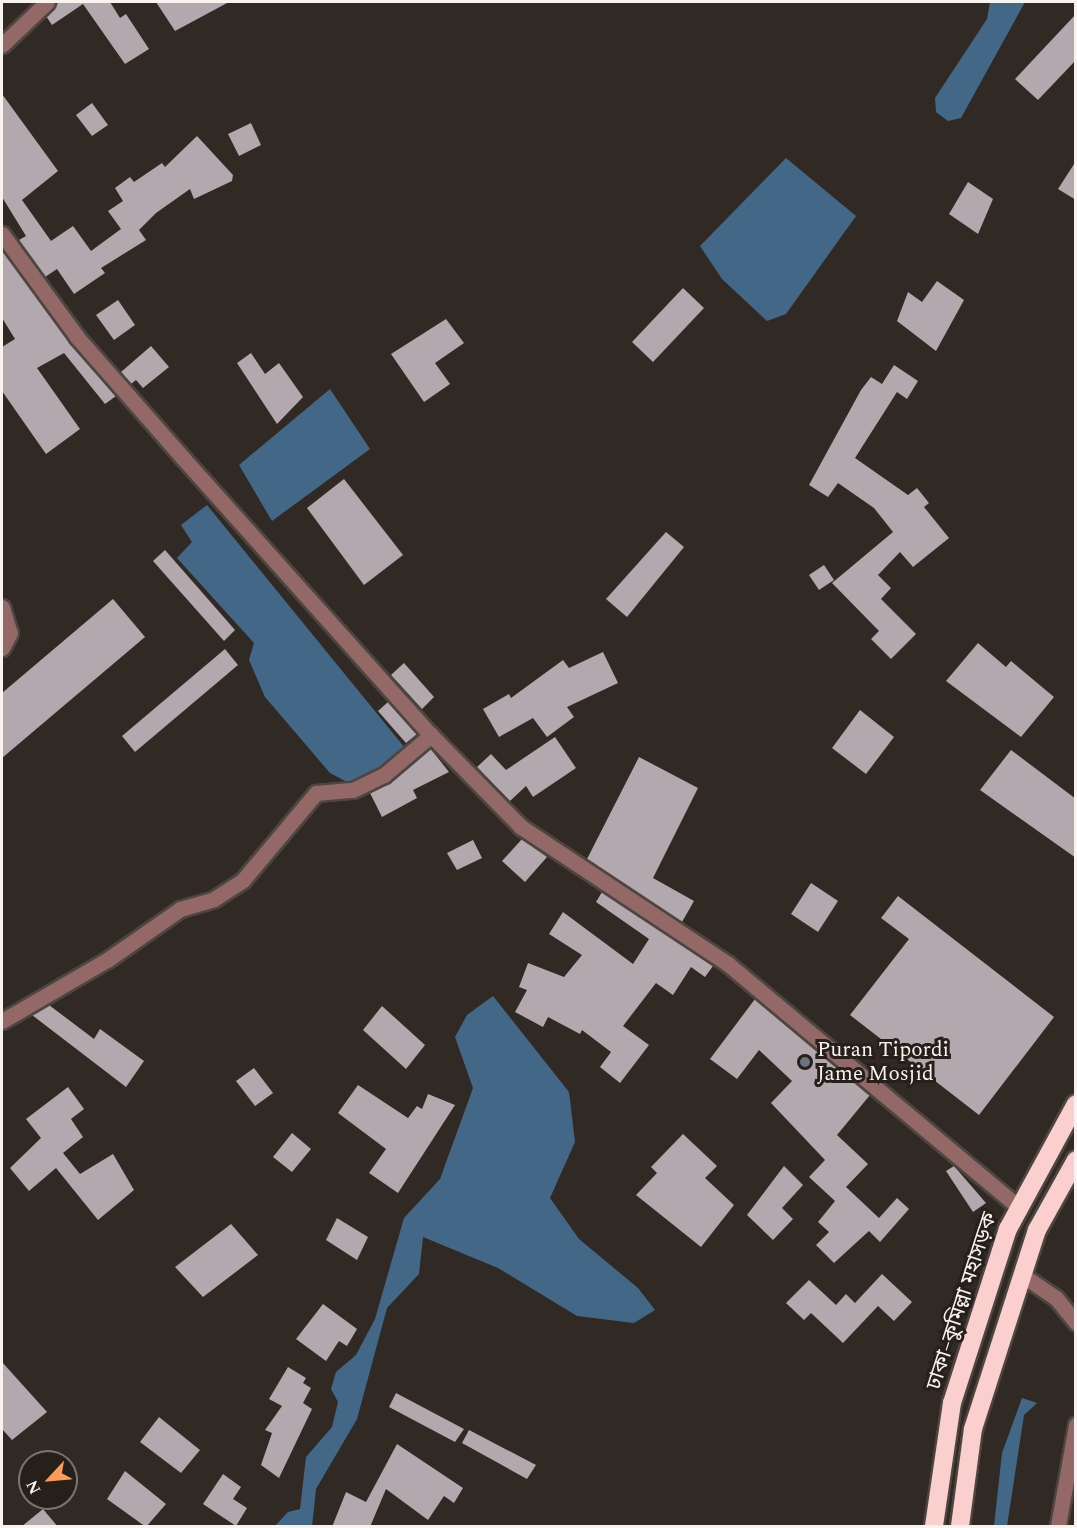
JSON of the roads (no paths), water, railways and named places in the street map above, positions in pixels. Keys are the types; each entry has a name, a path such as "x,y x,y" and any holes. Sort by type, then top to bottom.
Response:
{"highway":[{"name":"ঢাকা–কুমিল্লা মহাসড়ক","path":"934,1527 952,1403 1014,1214 1076,1104"},
{"path":"960,1527 973,1429 1037,1230 1076,1160"},
{"path":"1014,1214 1037,1230"}],"street":[{"path":"2,45 47,2"},
{"path":"2,234 77,337 431,735 521,827 728,964 1014,1214"},
{"path":"2,607 10,633 2,648"},
{"path":"2,1021 107,960 180,909 214,900 243,880 316,793 353,790 384,775 431,735"},
{"path":"1022,1275 1056,1298 1076,1323"},
{"path":"1058,1527 1076,1425"}],"water":[{"path":"990,2 1025,2 961,118 948,121 936,112 935,98 987,19"},
{"path":"786,158 856,216 786,314 767,321 722,279 700,246"},
{"path":"330,389 370,449 272,521 239,465"},
{"path":"207,505 405,748 351,784 330,773 265,697 249,660 254,643 177,558 192,542 181,525"},
{"path":"493,996 569,1092 575,1142 550,1198 579,1239 638,1288 655,1310 634,1323 577,1316 498,1268 423,1237 419,1274 387,1308 357,1419 316,1489 312,1526 275,1526 288,1512 300,1509 306,1457 332,1427 338,1402 331,1389 336,1372 356,1355 375,1319 404,1218 440,1179 473,1088 455,1037 467,1015"},
{"path":"1022,1398 1037,1403 1024,1415 1007,1526 994,1526 1002,1453"}],"place":[{"name":"Puran Tipordi Jame Mosjid","path":"805,1062"}]}
